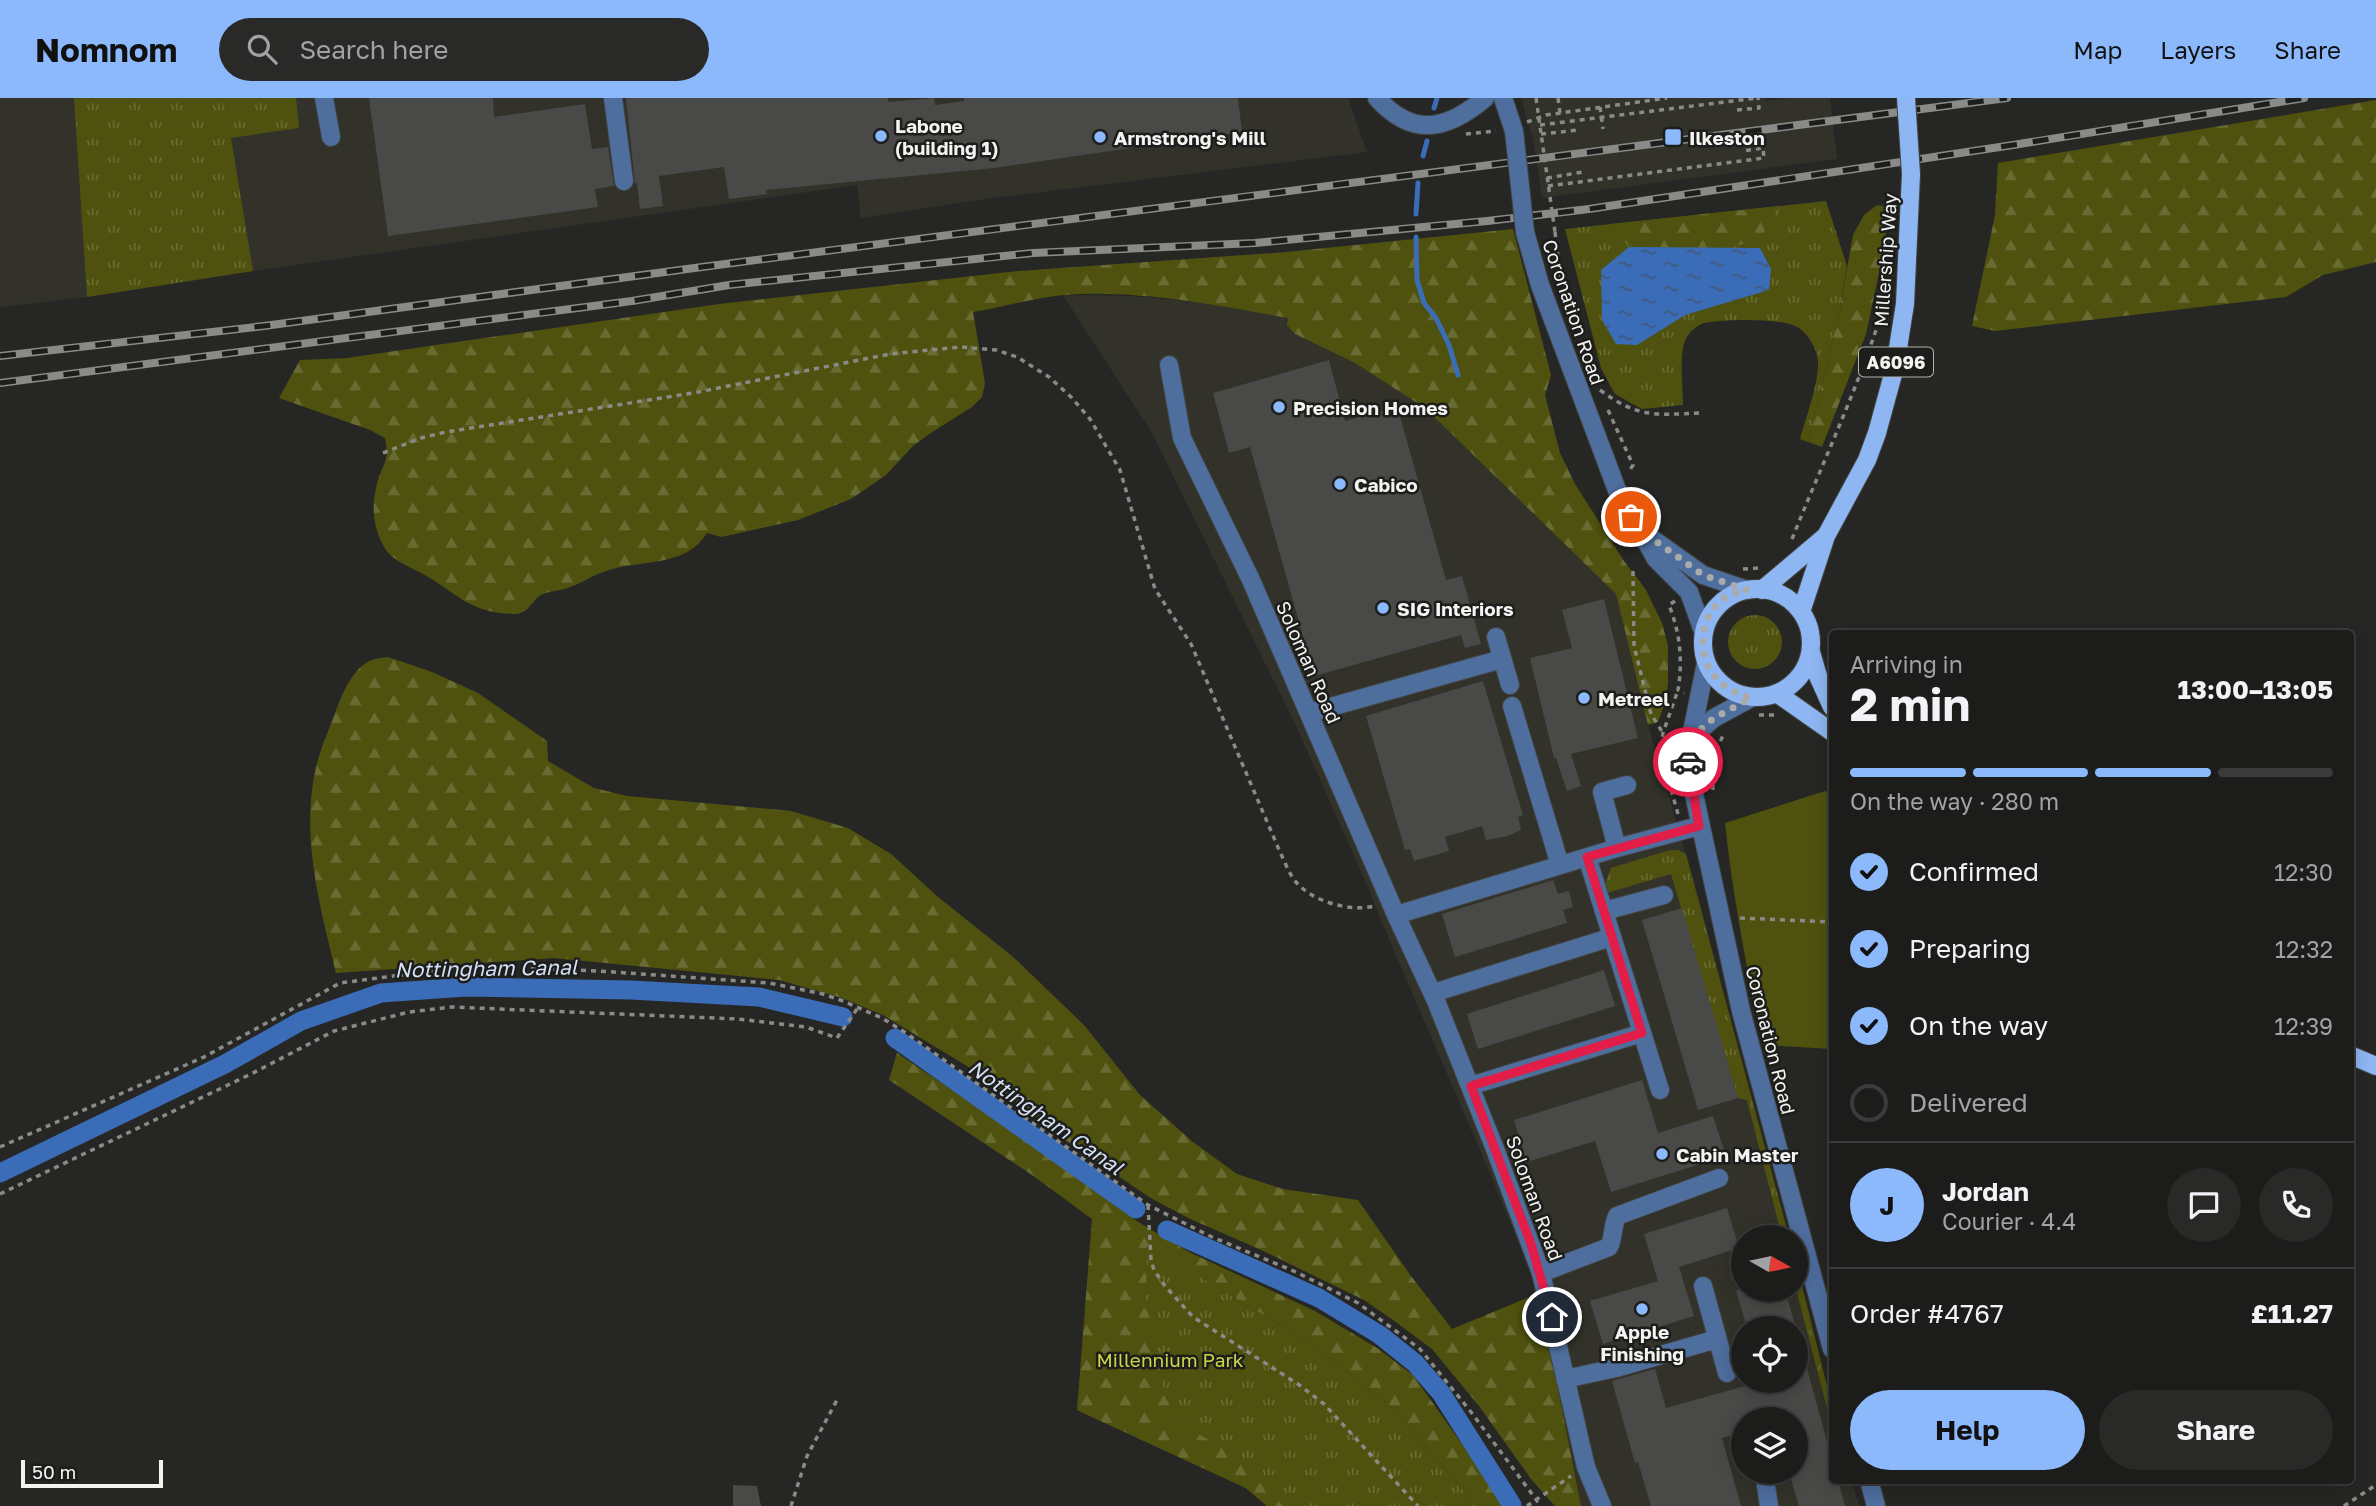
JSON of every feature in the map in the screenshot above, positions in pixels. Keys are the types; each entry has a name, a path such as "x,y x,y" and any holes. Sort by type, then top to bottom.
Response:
{"main road":[{"name":"Millership Way","path":"1801,612 1826,536 1867,460 1895,368 1906,292 1911,174 1906,98"},
{"name":"Millership Way","path":"1755,590 1826,536"},
{"path":"1811,652 1795,681 1778,694 1751,698 1719,681 1706,663 1703,631 1715,606 1727,596 1755,590 1786,598 1801,612 1810,634 1811,652 1818,676 1829,700"},
{"path":"1778,694 1829,730"},
{"path":"2354,1057 2376,1066"}],"street":[{"path":"324,98 331,137"},
{"path":"613,98 624,181"},
{"path":"1377,98 1391,121 1432,125 1453,120 1485,98"},
{"name":"Coronation Road","path":"1503,98 1514,131 1525,232 1540,285 1601,449 1617,490 1656,559 1689,592 1703,631"},
{"name":"Soloman Road","path":"1169,365 1182,438 1251,580 1433,993 1471,1086 1541,1273 1586,1467 1602,1506"},
{"name":"Coronation Road","path":"1639,529 1703,575 1755,590"},
{"path":"1496,637 1510,685"},
{"path":"1309,713 1502,659"},
{"name":"Coronation Road","path":"1706,663 1691,738 1689,771 1699,826 1741,1011 1829,1338"},
{"path":"1691,738 1714,718 1751,698"},
{"path":"1512,706 1560,865"},
{"path":"1617,848 1602,792 1627,785"},
{"path":"1393,907 1560,865 1699,826"},
{"path":"1587,857 1660,1090"},
{"path":"1604,911 1664,895"},
{"path":"1433,993 1612,937"},
{"path":"1471,1086 1642,1033"},
{"path":"1541,1273 1609,1247 1617,1216 1718,1178"},
{"path":"1703,1286 1727,1373"},
{"path":"1565,1379 1616,1368 1717,1339"},
{"path":"1766,1484 1769,1506"},
{"path":"1870,1484 1876,1506"}],"path":[{"path":"1536,98 1562,290"},
{"path":"1558,98 1560,113 1667,98"},
{"path":"1540,125 1758,98 1759,108 1737,110"},
{"path":"1600,107 1603,129"},
{"path":"1541,134 1579,130"},
{"path":"1548,186 1764,158 1763,148 1742,151"},
{"path":"1547,178 1583,172"},
{"path":"1791,541 1855,391 1888,291"},
{"path":"383,453 421,438 446,432 693,393 890,354 961,348 996,350 1017,357 1049,377 1071,397 1090,419 1120,470 1155,589 1191,644 1280,852 1297,883 1322,900 1346,906 1393,907"},
{"path":"1595,379 1633,465 1627,475 1629,482"},
{"path":"1600,390 1620,405 1638,412 1661,415 1699,412"},
{"path":"1737,570 1761,568"},
{"path":"1633,571 1634,646 1651,714 1663,733"},
{"path":"1689,592 1669,605 1678,626 1680,640 1681,674 1678,690 1699,702"},
{"path":"1757,715 1786,718"},
{"path":"1713,794 1716,750 1721,738 1728,732 1714,718"},
{"path":"1720,918 1829,922"},
{"path":"0,1147 204,1057 340,983 470,966 599,971 769,983 823,994 882,1018 906,1033 1148,1205 1358,1303 1420,1349 1541,1506"},
{"path":"0,1194 251,1074 334,1031 409,1012 452,1007 738,1019 806,1027 837,1038 858,1008"},
{"path":"1148,1205 1151,1260 1165,1286 1193,1317 1298,1384 1324,1404 1418,1506"},
{"path":"791,1506 807,1456 837,1400"},
{"path":"1527,1506 1586,1467"},
{"path":"2344,1506 2376,1485"}],"shaded area":[{"path":"0,98 1348,98 1367,152 985,199 861,218 857,185 87,297 0,307"},
{"path":"1521,98 1765,98 1766,101 1830,98 1837,159 1542,198 1533,139"},
{"path":"1063,295 1132,296 1205,303 1288,318 1295,334 1355,363 1425,408 1616,594 1648,725 1698,896 1786,1225 1731,1225 1731,1302 1806,1302 1829,1394 1829,1484 1853,1484 1859,1506 1581,1506 1539,1293 1368,887 1296,726 1152,433"}],"green space":[{"path":"74,98 296,98 299,128 231,138 253,271 87,297"},
{"path":"2376,100 2376,262 2323,275 2286,297 1995,331 1972,326 1995,215 1998,163"},
{"path":"1826,201 1847,266 1839,314 1808,442 1800,439 1812,400 1818,361 1816,351 1804,332 1787,323 1764,320 1724,321 1704,323 1695,328 1686,338 1683,348 1683,405 1642,409 1615,394 1601,368 1565,229"},
{"path":"1877,205 1887,207 1885,244 1866,334 1822,447 1808,442 1839,314 1853,235 1864,215"},
{"path":"1779,206 1761,238 1730,248 1629,247 1611,224"},
{"path":"1513,229 1551,375 1545,395 1560,453 1575,484 1624,561 1646,590 1662,623 1668,646 1666,700 1658,722 1648,725 1616,594 1425,408 1355,363 1295,334 1287,325 1288,318 1176,299 1119,294 1063,295 973,312 985,383 982,397 972,407 913,446 886,475 851,499 798,520 721,537 707,533 687,552 661,561 619,567 564,589 541,595 518,614 496,612 472,605 398,561 386,550 376,528 374,512 376,488 387,453 385,438 370,430 279,398 300,360 347,358 719,304 1019,271 1286,252"},
{"path":"1760,615 1770,619 1778,627 1782,642 1778,657 1770,665 1750,669 1740,665 1732,657 1728,637 1732,627 1740,619"},
{"path":"388,657 432,672 478,693 547,741 548,761 594,788 627,796 791,811 848,828 891,854 938,897 1012,956 1084,1025 1140,1095 1193,1142 1237,1174 1283,1189 1358,1200 1452,1329 1539,1293 1581,1506 1555,1506 1531,1479 1479,1406 1432,1349 1393,1320 1364,1300 1149,1197 1055,1133 975,1071 883,1015 842,998 779,980 554,958 336,973 313,865 310,810 313,783 322,746 348,684 365,664 374,659"},
{"path":"1825,791 1829,795 1829,1049 1763,1045 1741,934 1725,823"},
{"path":"1670,850 1686,854 1786,1225 1779,1225 1747,1100 1738,1098 1671,874 1607,893 1605,884 1611,868"},
{"path":"897,1053 1035,1146 1138,1222 1189,1252 1315,1311 1377,1348 1413,1375 1503,1502 1519,1506 1477,1506 1389,1405 1312,1344 1147,1245 1146,1301 1165,1394 1176,1421 1233,1454 1283,1506 1267,1506 1246,1488 1077,1410 1092,1219 1032,1175 889,1080"},
{"name":"Millennium Park","path":"1146,1244 1312,1344 1389,1405 1477,1506 1267,1506 1246,1488 1077,1410"},
{"path":"1799,1302 1806,1302 1829,1394 1829,1412 1808,1335 1808,1316 1803,1316"}],"water":[{"path":"1629,247 1760,248 1771,269 1769,290 1685,315 1637,345 1616,344 1602,320 1601,270"}],"building":[{"path":"369,98 493,98 494,117 585,104 592,149 608,147 614,186 595,189 598,207 388,236"},
{"path":"626,98 888,98 888,102 934,98 935,105 964,101 964,98 1238,98 1242,132 994,168 766,190 767,194 729,199 724,167 659,176 663,206 640,209"},
{"path":"1329,360 1345,421 1397,406 1446,580 1462,576 1481,644 1465,648 1461,635 1314,676 1250,447 1229,453 1213,393"},
{"name":"Metreel","path":"1604,599 1638,738 1571,754 1581,786 1567,791 1554,758 1530,658 1572,648 1562,610"},
{"path":"1483,681 1523,815 1518,817 1521,830 1508,836 1486,840 1482,826 1445,837 1449,851 1414,861 1410,849 1405,850 1366,716"},
{"path":"1553,880 1558,894 1569,891 1573,907 1563,910 1567,923 1455,957 1442,914"},
{"path":"1682,908 1738,1098 1698,1110 1642,920"},
{"path":"1604,970 1615,1006 1478,1049 1467,1014"},
{"path":"1642,1080 1658,1133 1713,1116 1726,1156 1611,1192 1595,1141 1527,1162 1514,1120"},
{"path":"1727,1208 1732,1225 1731,1251 1679,1267 1694,1316 1603,1344 1590,1301 1658,1281 1644,1234"},
{"path":"1739,1302 1788,1302 1793,1316 1744,1316"},
{"path":"1655,1369 1666,1408 1731,1390 1731,1393 1808,1393 1808,1372 1829,1449 1829,1484 1839,1484 1845,1506 1799,1506 1793,1484 1808,1484 1808,1407 1731,1407 1731,1435 1722,1438 1731,1470 1731,1484 1735,1484 1741,1506 1651,1506 1638,1462 1635,1463 1612,1381"},
{"path":"733,1485 757,1486 761,1506 733,1506"}],"waterway":[{"path":"1434,108 1437,98"},
{"path":"1423,156 1427,141"},
{"path":"1416,214 1418,183"},
{"path":"1416,237 1417,280 1424,303 1436,318 1449,345 1458,375"},
{"name":"Nottingham Canal","path":"0,1173 225,1064 301,1021 381,993 466,987 631,990 759,997 843,1017"},
{"name":"Nottingham Canal","path":"895,1038 1136,1209"},
{"name":"Nottingham Canal","path":"1167,1230 1319,1298 1380,1335 1415,1363 1441,1393 1512,1505"}],"railway":[{"path":"0,356 264,326 2007,98"},
{"path":"0,383 632,301 729,285 1033,253 1255,243 1589,209 2304,98"}],"way so far":[{"path":"1631,517 1639,529 1703,575 1747,590 1727,596 1715,606 1703,631 1703,640 1706,663 1712,673 1727,687 1751,698 1714,718 1691,738 1688,762"}],"place":[{"name":"Labone (building 1)","path":"881,136"},
{"name":"Armstrong's Mill","path":"1100,137"},
{"name":"Ilkeston","path":"1673,137"},
{"name":"Precision Homes","path":"1279,407"},
{"name":"Cabico","path":"1340,484"},
{"name":"SIG Interiors","path":"1383,608"},
{"name":"Metreel","path":"1584,698"},
{"name":"Cabin Master","path":"1662,1154"},
{"name":"Apple Finishing","path":"1642,1309"}],"route":[{"path":"1552,1317 1531,1244 1471,1086 1642,1033 1587,857 1699,826 1688,762"}]}
